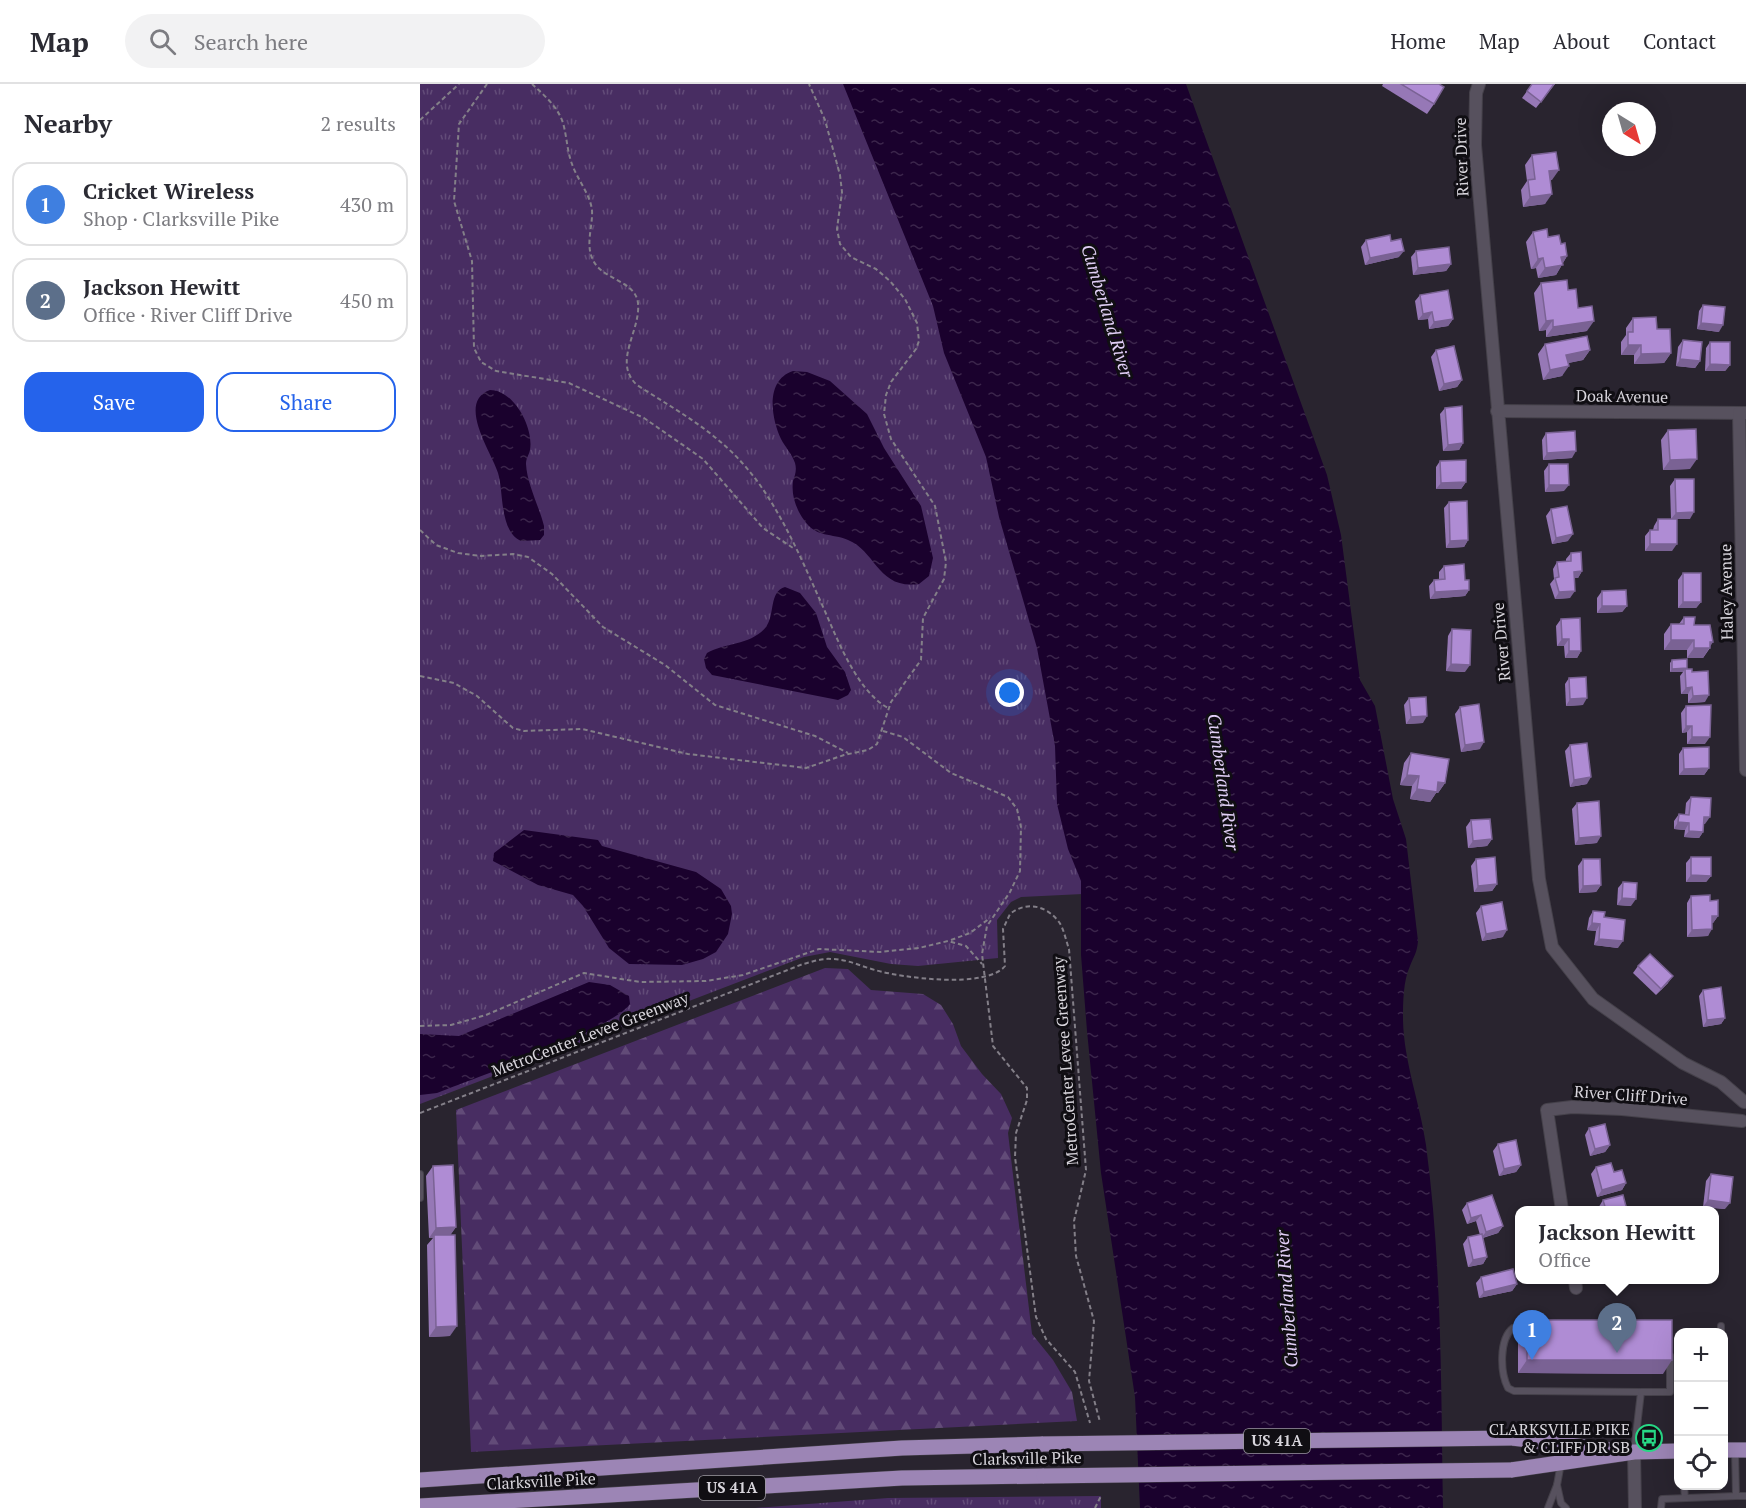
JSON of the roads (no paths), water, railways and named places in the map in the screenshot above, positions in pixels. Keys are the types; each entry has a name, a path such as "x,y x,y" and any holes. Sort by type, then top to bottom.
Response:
{"main road":[{"name":"Clarksville Pike","path":"420,1480 902,1448 1043,1444 1512,1438 1634,1452"},
{"name":"Clarksville Pike","path":"420,1506 902,1478 1511,1470 1634,1452 1674,1451"}],"street":[{"name":"River Drive","path":"1479,84 1476,93 1474,145 1539,879 1552,947 1593,999 1683,1063 1721,1082 1745,1101"},
{"name":"Doak Avenue","path":"1497,411 1742,413"},
{"name":"Haley Avenue","path":"1742,413 1746,770"},
{"path":"1744,1123 1740,1112 1745,1101"},
{"name":"River Cliff Drive","path":"1561,1206 1547,1110 1572,1107 1622,1109 1744,1123"},
{"path":"1634,1452 1635,1508"}],"lane":[{"path":"420,1174 420,1198"},
{"path":"1544,1324 1521,1325 1508,1332 1503,1364 1505,1383 1510,1390 1670,1392 1670,1347"},
{"path":"1634,1452 1641,1392"},
{"path":"1735,1450 1736,1496"},
{"path":"1548,1508 1557,1485 1561,1462"},
{"path":"1557,1485 1561,1503 1566,1508"},
{"path":"1684,1490 1685,1498"},
{"path":"1661,1508 1662,1499 1746,1496"}],"water":[{"name":"Cumberland River","path":"843,84 1186,84 1327,475 1341,535 1360,680 1375,706 1393,799 1406,839 1418,941 1406,979 1403,1020 1406,1052 1426,1145 1435,1235 1440,1326 1443,1508 1140,1508 1135,1397 1101,1173 1087,1031 1081,955 1081,881 1068,849 1057,804 1055,746 1037,648 999,517 986,457 944,353 933,306"},
{"path":"793,371 807,372 830,381 867,414 884,448 921,506 933,558 929,576 919,584 905,584 886,576 857,545 814,530 801,516 793,491 795,463 777,430 773,411 774,391 778,382"},
{"path":"490,390 507,396 514,403 529,431 530,450 526,464 544,526 544,535 540,540 521,541 509,529 506,520 498,473 476,416 476,405 480,396"},
{"path":"785,587 800,593 816,613 827,647 845,672 851,690 848,695 838,700 712,675 706,668 704,659 707,653 753,637 766,627 774,598 780,589"},
{"path":"524,830 598,840 602,846 696,872 721,889 731,906 732,914 728,934 716,952 703,959 682,965 629,964 609,948 583,906 573,895 538,885 493,861 494,853"},
{"path":"589,982 610,985 629,996 630,1004 598,1026 541,1053 437,1093 420,1095 420,1034 459,1036"}],"place":[{"name":"Jackson Hewitt","path":"1617,1353"},
{"name":"Cricket Wireless","path":"1532,1360"},
{"name":"CLARKSVILLE PIKE & CLIFF DR SB","path":"1649,1438"}]}
